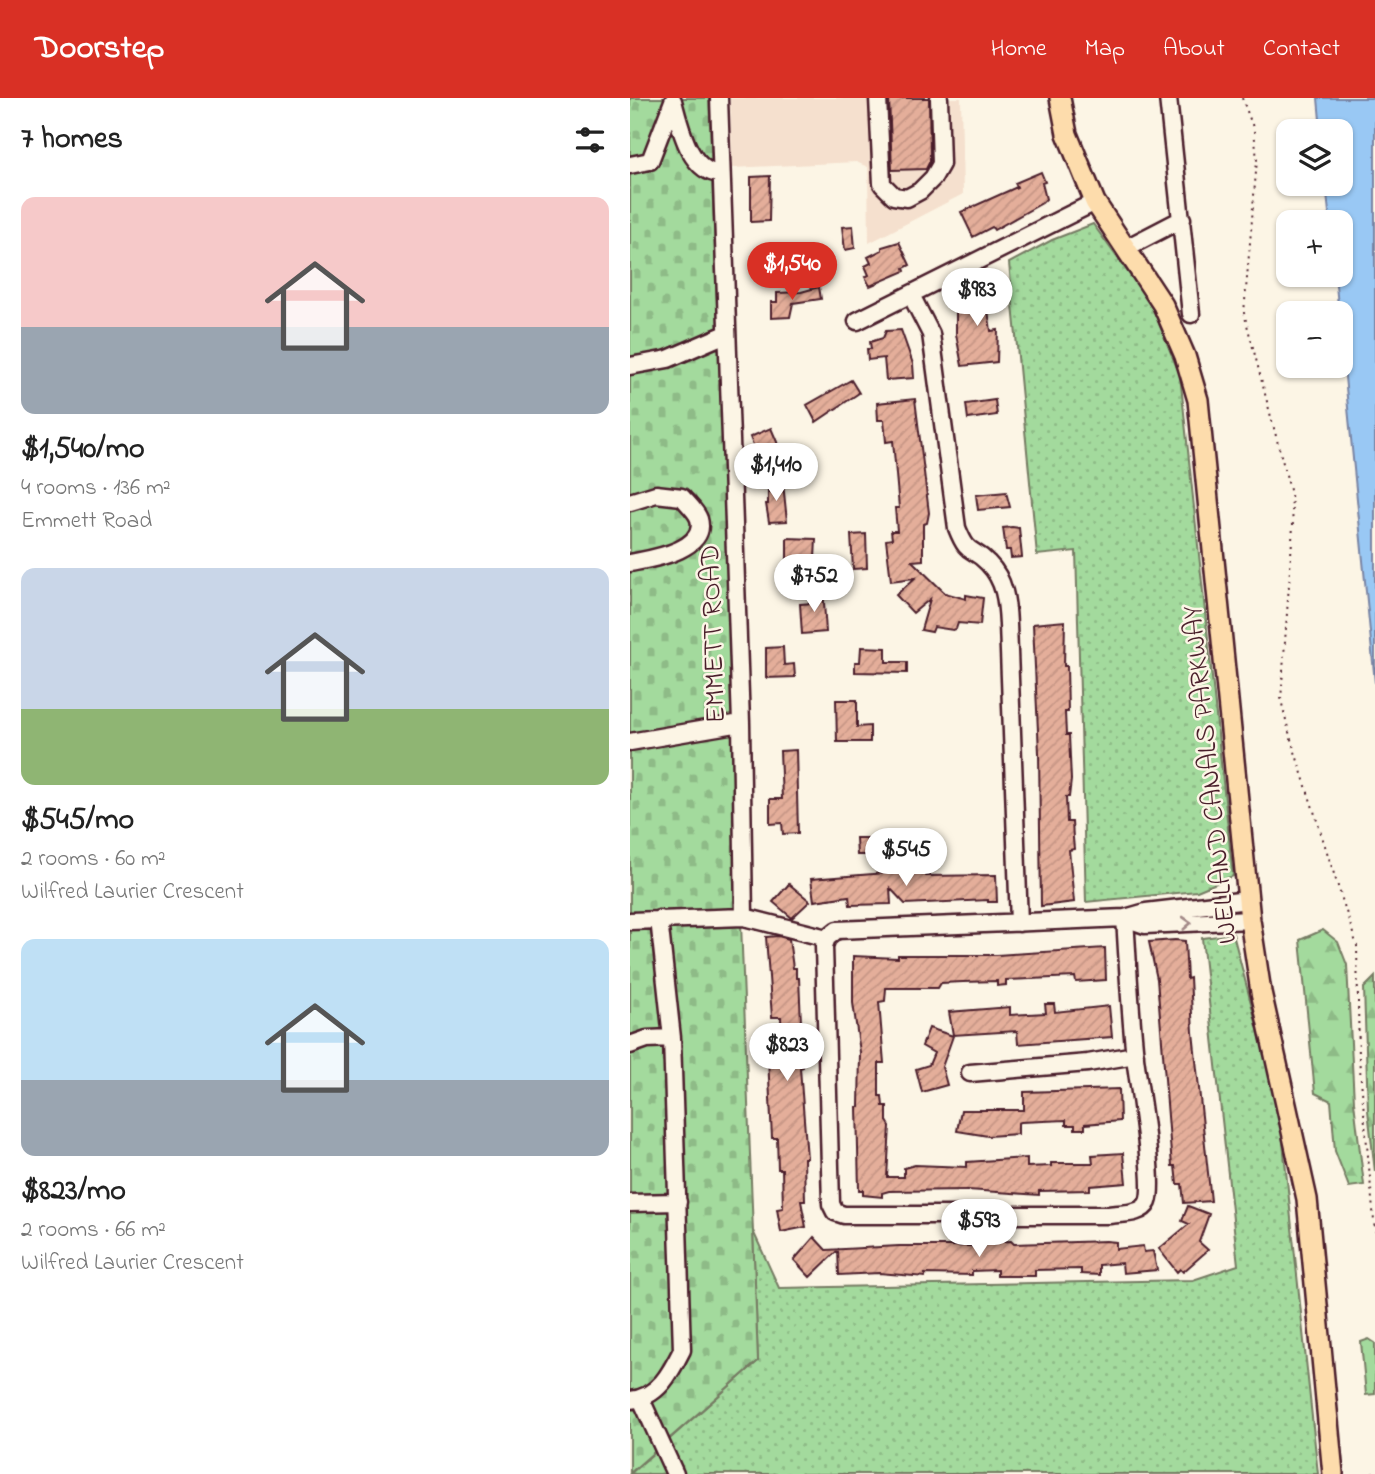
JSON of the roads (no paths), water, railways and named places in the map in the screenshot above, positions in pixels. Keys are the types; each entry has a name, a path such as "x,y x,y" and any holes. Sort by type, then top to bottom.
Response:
{"main road":[{"name":"WELLAND CANALS PARKWAY","path":"1060,98 1067,134 1095,202 1163,305 1185,355 1198,400 1249,910 1261,992 1307,1199 1333,1474"}],"street":[{"name":"EMMETT ROAD","path":"719,98 741,723 744,917"},
{"path":"878,98 882,184 894,196 907,198 920,191 941,164 939,98"},
{"path":"1168,98 1191,314"},
{"path":"674,99 684,139 700,164 713,174 721,174"},
{"path":"630,164 650,161 674,99"},
{"path":"857,321 1095,202"},
{"path":"1126,248 1182,219"},
{"path":"911,295 931,334 957,528 965,549 988,562 1003,587 1008,624 1019,922"},
{"path":"630,366 668,359 726,334"},
{"path":"630,502 656,494 682,497 699,519 699,527 691,541 674,554 630,563"},
{"path":"630,742 741,723"},
{"path":"1125,918 1135,1055 1149,1188 1146,1205 1139,1211 1109,1215 844,1215 835,1212 831,1204 824,960 827,938 837,930 1125,918 1145,925 1249,910"},
{"path":"630,921 744,917 827,938"},
{"path":"659,919 672,1038 682,1350 666,1380 636,1399 675,1474"},
{"path":"630,1045 647,1039 672,1038"},
{"path":"970,1073 1088,1063 1135,1055"},
{"path":"630,1203 678,1202"}],"water":[{"path":"1318,98 1375,98 1375,683 1345,378 1353,378 1353,301 1338,301 1336,287 1353,287 1353,210 1329,210 1327,196 1353,196 1353,119 1320,119"}]}
